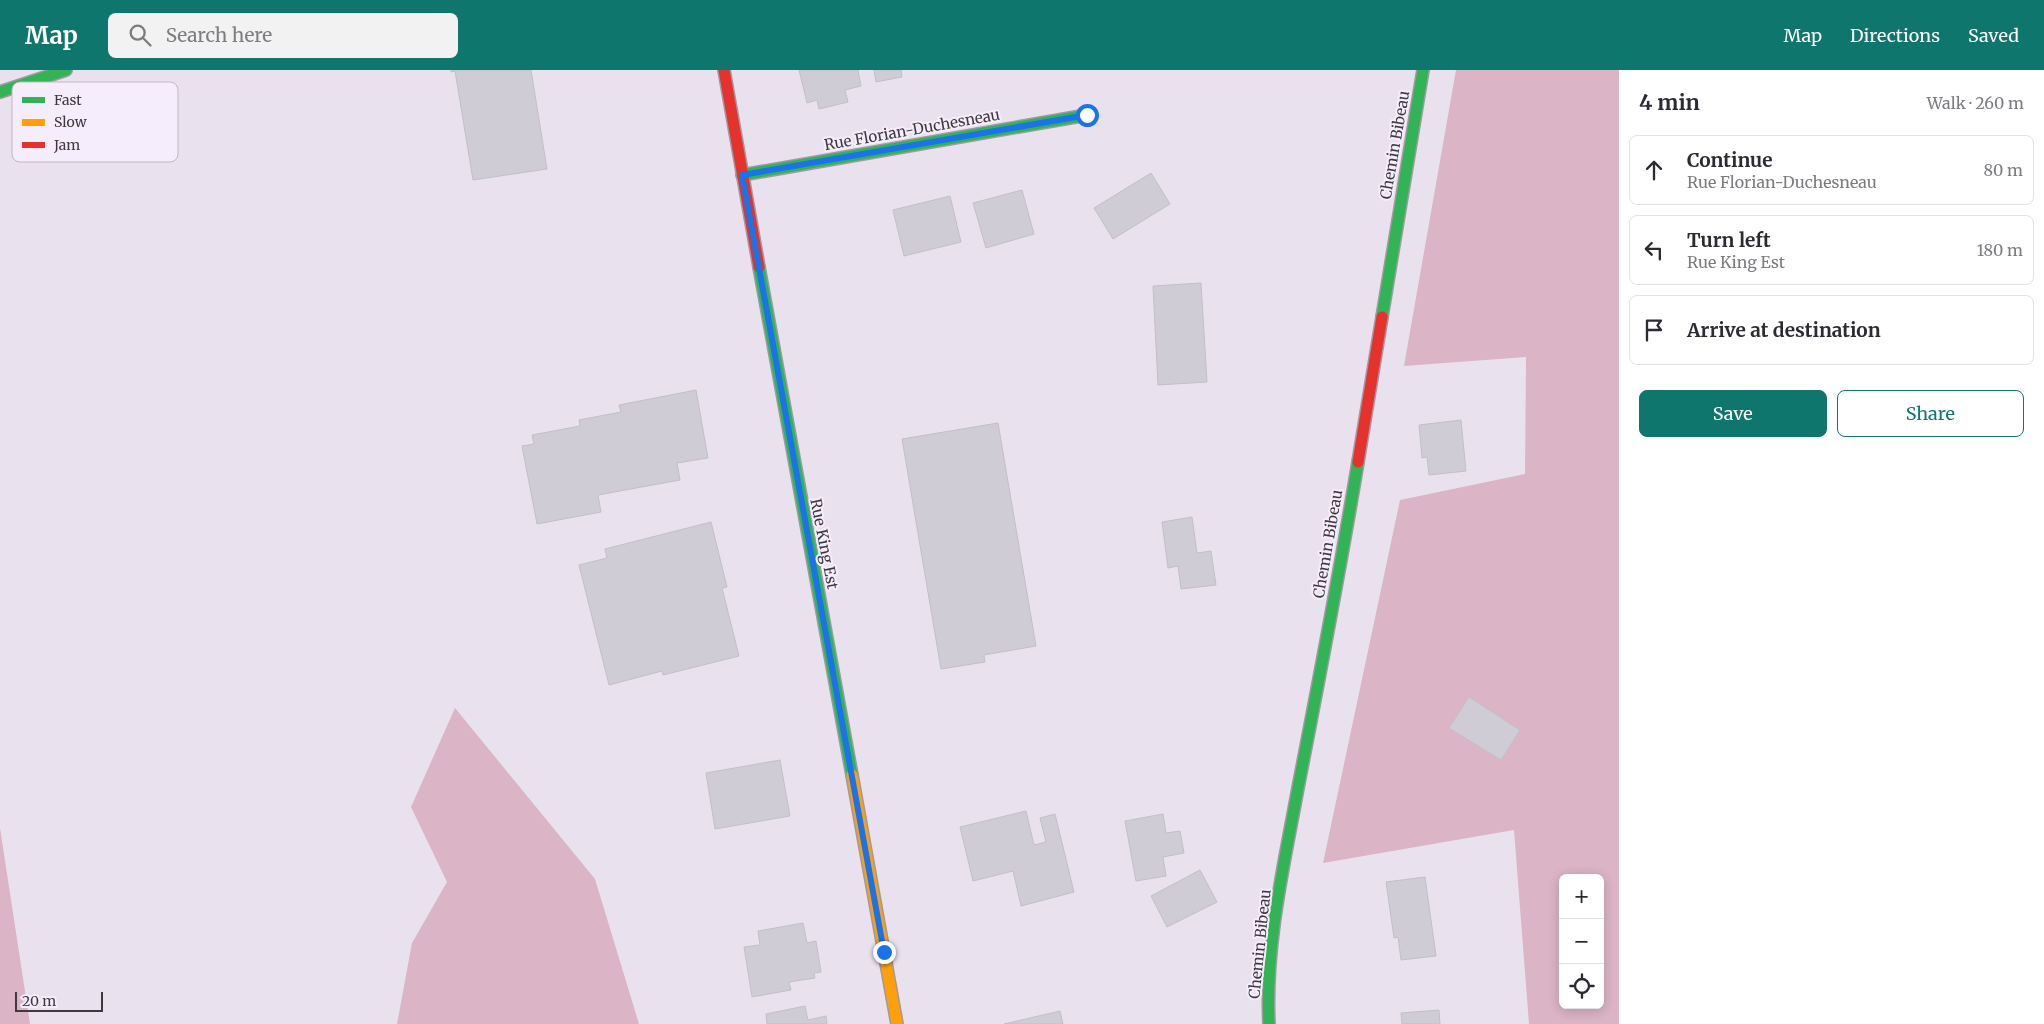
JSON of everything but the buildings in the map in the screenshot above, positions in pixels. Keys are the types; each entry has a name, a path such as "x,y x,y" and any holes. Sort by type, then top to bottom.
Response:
{"street":[{"path":"30,82 66,70"},
{"name":"Rue King Est","path":"724,70 897,1024"},
{"name":"Chemin Bibeau","path":"1269,1024 1268,1004 1272,940 1282,871 1348,518 1423,70"},
{"path":"0,92 12,88"},
{"name":"Rue Florian-Duchesneau","path":"742,175 1087,115"}],"shaded area":[{"path":"1456,70 1619,70 1619,1024 1529,1024 1514,830 1323,863 1400,500 1525,474 1526,357 1404,366"},
{"path":"455,708 595,879 639,1024 397,1024 412,943 447,882 411,807"},
{"path":"0,828 30,1024 0,1024"}],"traffic: fast":[{"path":"30,82 66,70"},
{"path":"1382,317 1423,70"},
{"path":"0,92 12,88"},
{"path":"742,175 1087,115"},
{"path":"759,267 852,775"},
{"path":"1269,1024 1270,965 1277,905 1358,462"}],"traffic: slow":[{"path":"852,775 897,1024"}],"traffic: jam":[{"path":"724,70 759,267"},
{"path":"1358,462 1382,317"}],"route":[{"path":"884,952 742,175 1087,115"}]}
